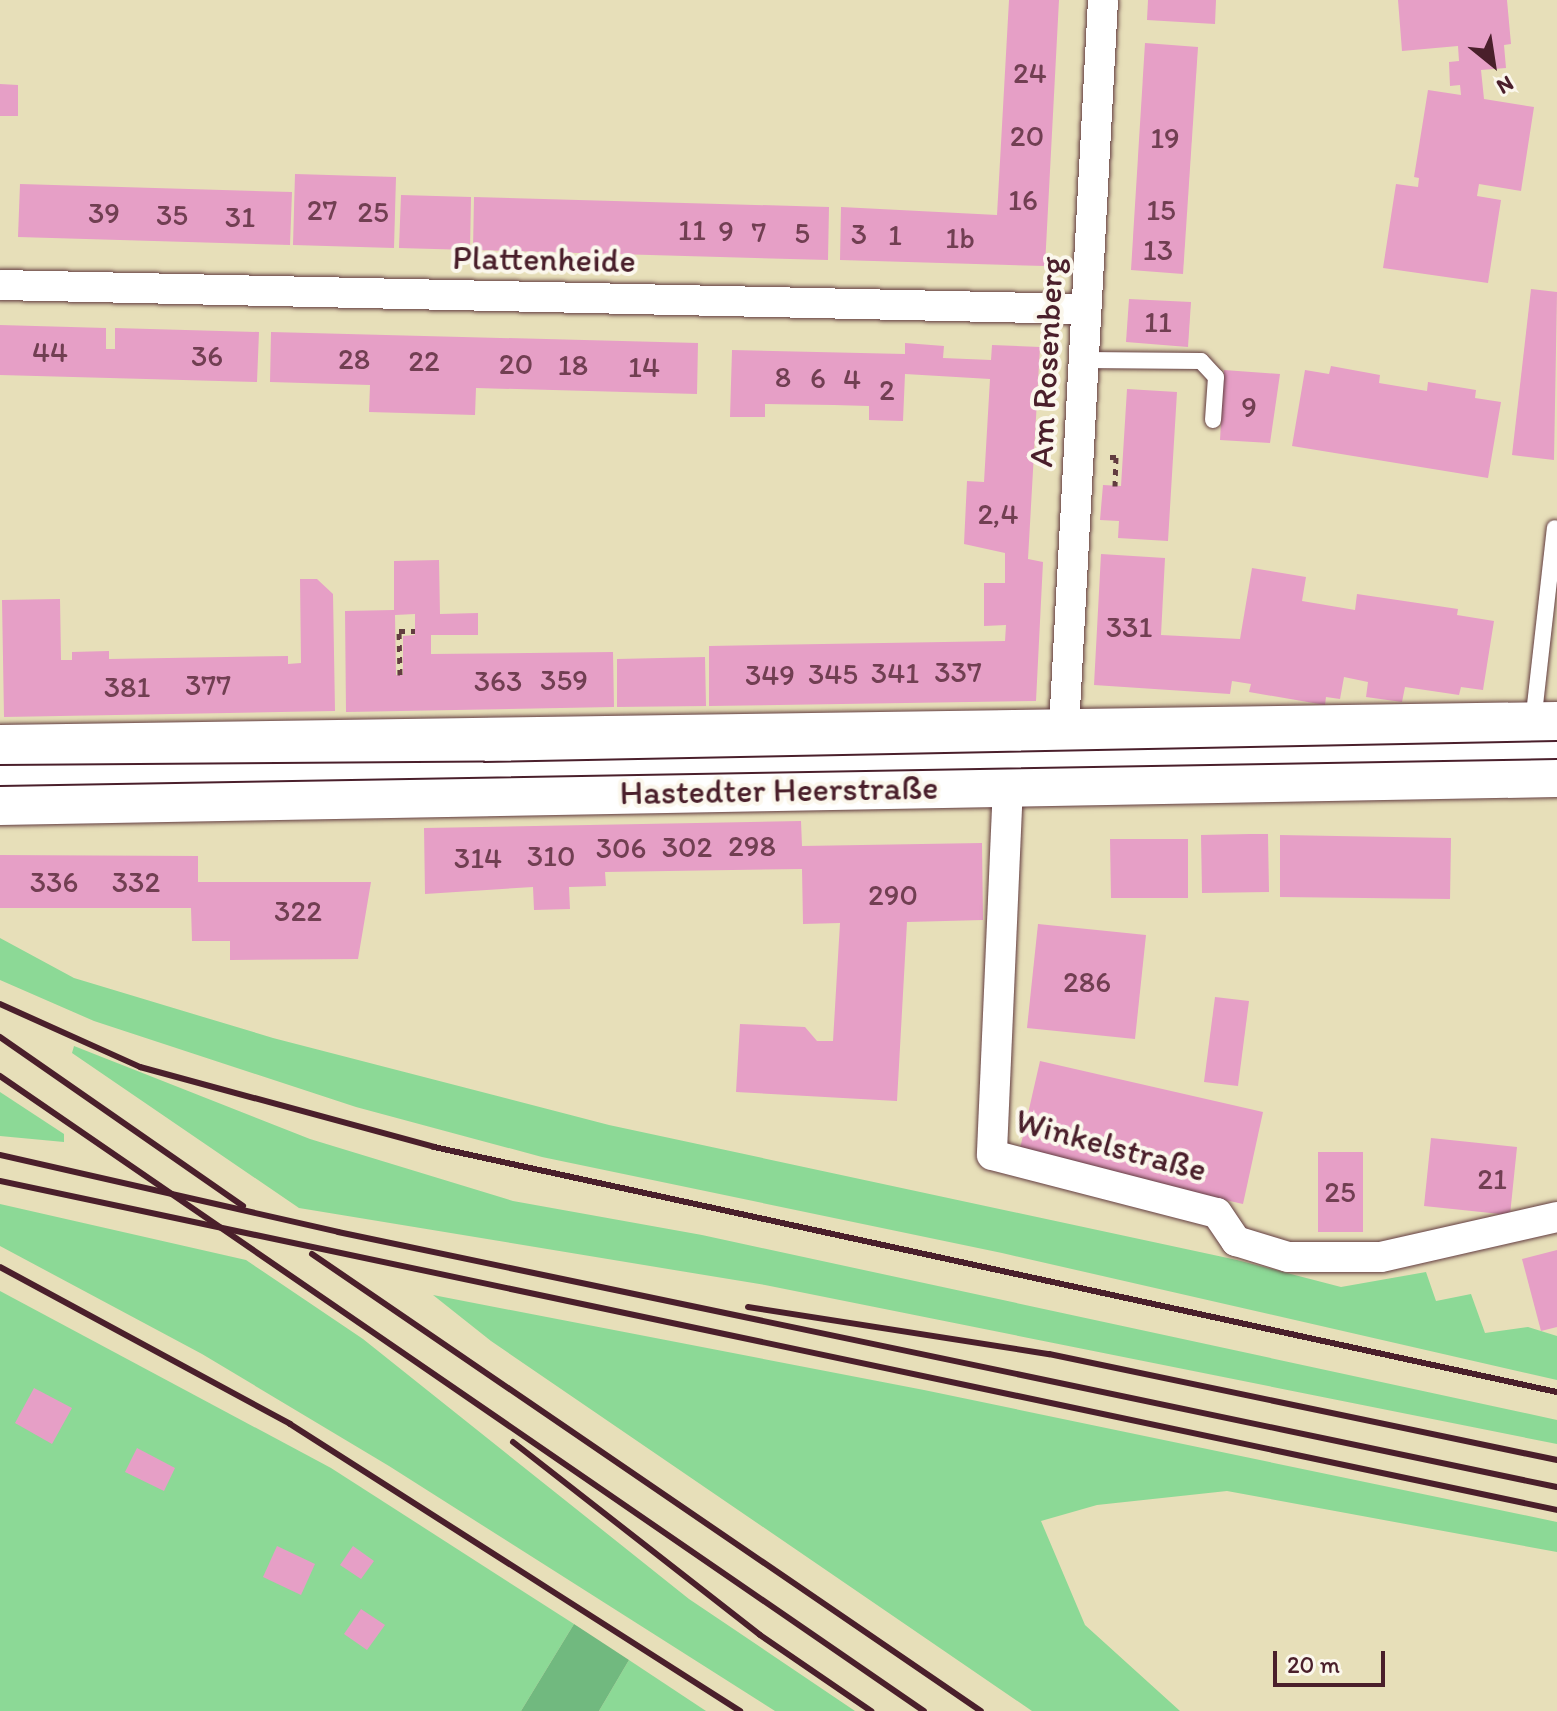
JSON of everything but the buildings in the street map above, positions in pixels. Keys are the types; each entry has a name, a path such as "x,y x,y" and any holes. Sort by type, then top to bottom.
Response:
{"main road":[{"name":"Hastedter Heerstraße","path":"0,747 342,745 1064,728 1549,733"},
{"name":"Hastedter Heerstraße","path":"0,803 1557,775"}],"street":[{"name":"Am Rosenberg","path":"1064,728 1103,0"},
{"name":"Plattenheide","path":"0,285 1086,309"},
{"name":"Winkelstraße","path":"1008,785 992,1155 1217,1213 1236,1241 1288,1257 1381,1257 1557,1217"}],"lane":[{"path":"1084,360 1201,361 1216,377 1213,420"},
{"path":"0,775 1549,733 1555,528"}],"path":[{"path":"1115,486 1116,457"},
{"path":"400,675 399,631 415,631"}],"green space":[{"path":"0,938 74,978 273,1038 609,1125 1237,1260 1341,1287 1426,1272 1436,1301 1471,1294 1485,1333 1528,1327 1557,1336 1557,1380 1002,1253 542,1157 356,1107 94,1021 0,980"},
{"path":"74,1046 310,1139 513,1201 702,1235 1557,1420 1557,1444 765,1285 299,1208 72,1053"},
{"path":"0,1092 64,1134 64,1142 0,1136"},
{"path":"0,1204 246,1260 363,1339 689,1599 855,1711 775,1711 389,1466 202,1354 0,1246"},
{"path":"0,1291 331,1468 574,1624 521,1711 0,1711"},
{"path":"433,1295 924,1390 1557,1522 1557,1552 1227,1491 1097,1505 1041,1521 1085,1625 1180,1711 1032,1711 491,1341"},
{"path":"574,1624 629,1660 599,1711 521,1711"},
{"path":"629,1660 706,1711 599,1711"}],"tram line":[{"path":"0,765 484,762 1557,741"},
{"path":"0,786 1557,759"}],"railway":[{"path":"0,1004 140,1067 434,1147 1557,1392"},
{"path":"0,1037 243,1206"},
{"path":"0,1076 924,1711"},
{"path":"0,1155 338,1232 1557,1487"},
{"path":"0,1181 1557,1510"},
{"path":"312,1254 981,1711"},
{"path":"0,1267 290,1424 740,1711"},
{"path":"748,1307 1049,1354 1557,1460"},
{"path":"513,1442 760,1635 871,1711"}]}
